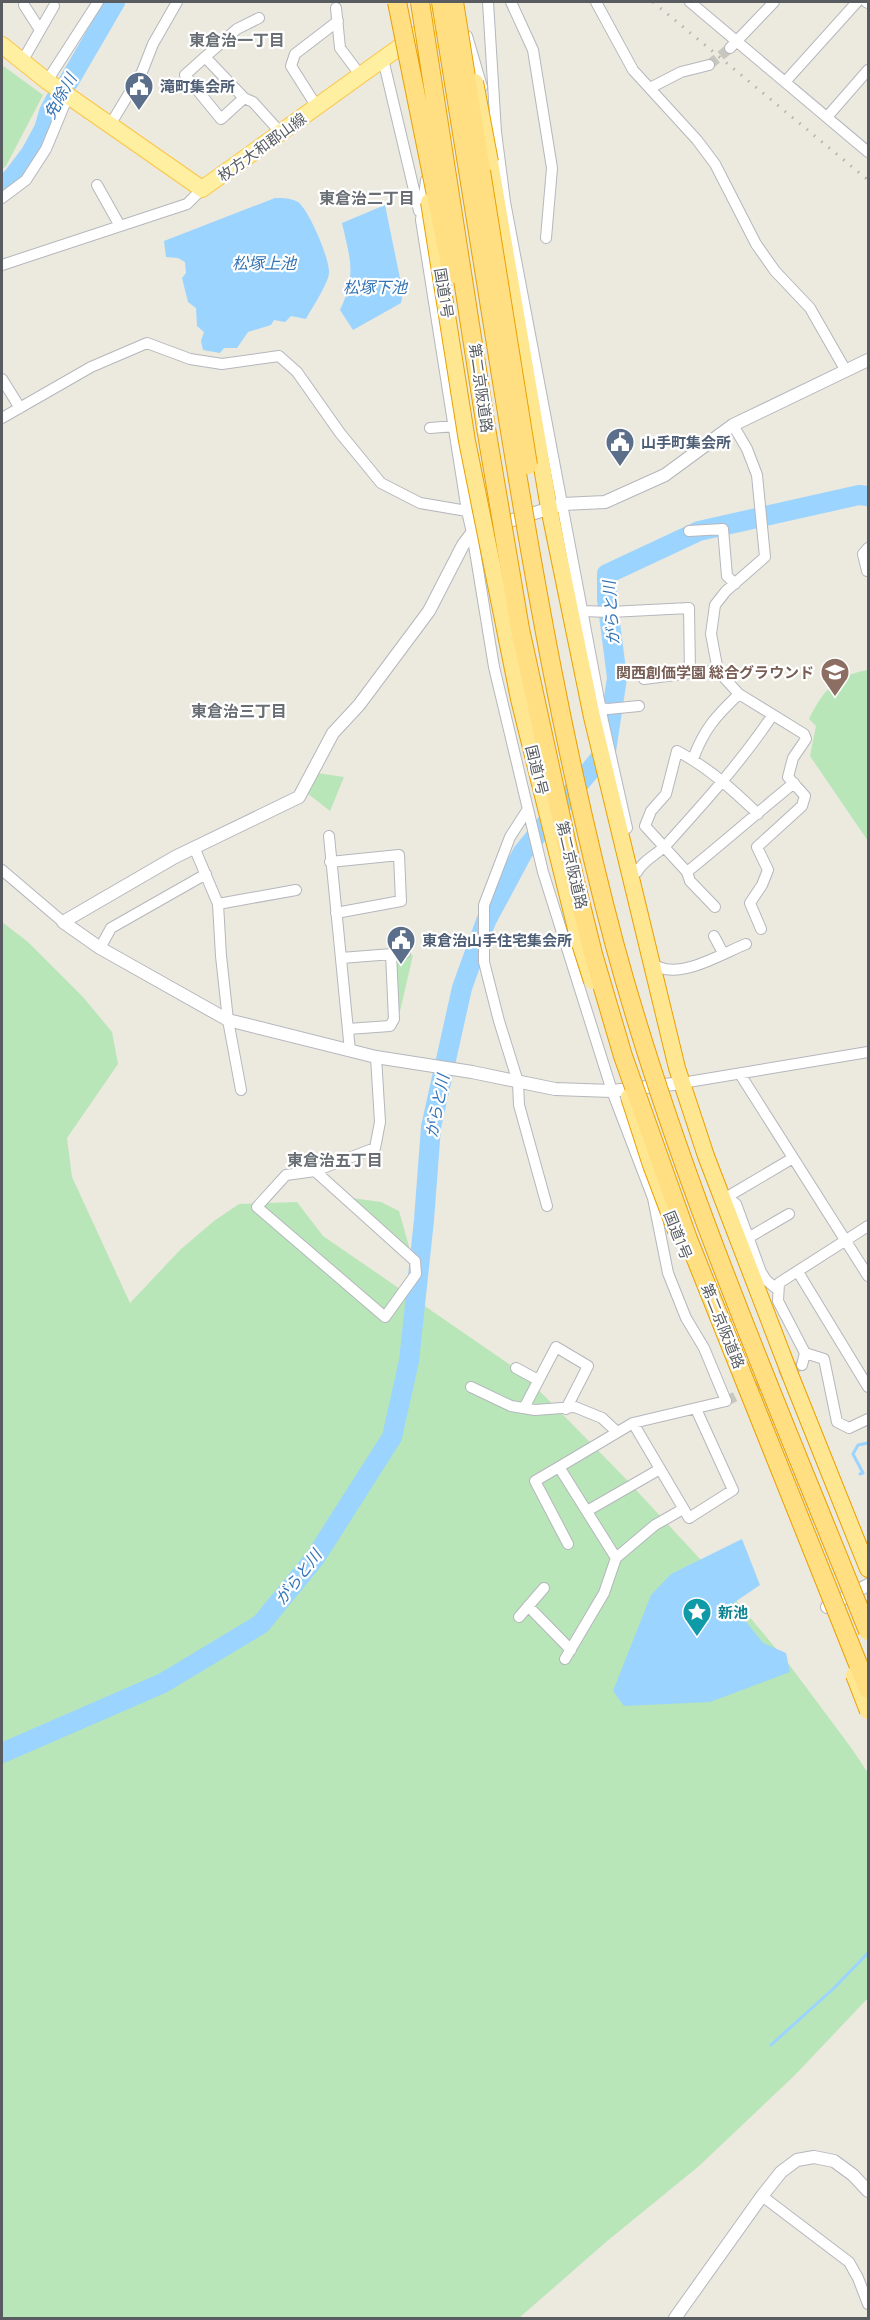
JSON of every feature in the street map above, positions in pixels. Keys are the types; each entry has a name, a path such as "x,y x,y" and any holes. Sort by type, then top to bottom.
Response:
{"highway":[{"name":"国道1号","path":"389,2 426,180 474,477 519,699 578,937 651,1165 868,1711"},
{"path":"399,2 462,329 475,434 503,531"},
{"name":"第二京阪道路","path":"420,2 520,629 574,877 623,1056 688,1239 868,1689"},
{"name":"第二京阪道路","path":"441,2 544,625 570,760 596,871 645,1047 707,1230 868,1631"},
{"path":"454,2 538,530 544,625"},
{"path":"462,2 490,162 611,795 684,1083 706,1156 868,1569"}],"main road":[{"name":"枚方大和郡山線","path":"2,45 59,89 202,189 462,2"}],"street":[{"path":"2,198 26,180 46,149 59,89 98,2"},
{"path":"111,125 176,2"},
{"path":"399,2 407,42"},
{"path":"488,2 496,132 505,202 556,506 583,611 596,712 638,872 684,1083 746,1246 750,1266"},
{"path":"511,2 532,50 552,168 546,238"},
{"path":"596,2 633,70 697,140 715,164 756,244 775,271 810,308 846,371"},
{"path":"690,2 733,45 785,82 868,152"},
{"path":"733,45 774,2"},
{"path":"785,82 857,2"},
{"path":"24,5 40,30"},
{"path":"23,60 54,6"},
{"path":"336,9 340,48 361,76"},
{"path":"244,98 221,119 185,75 237,29 259,18"},
{"path":"317,107 291,66 295,54 338,21"},
{"path":"466,32 496,132"},
{"path":"205,57 244,98 253,102 281,133"},
{"path":"383,59 421,220 455,426 466,511 472,533 494,667 543,872 612,1091 653,1198 668,1273 686,1318 704,1348 726,1401 633,1422 536,1481 568,1544"},
{"path":"650,88 681,72 709,65"},
{"path":"827,117 868,70"},
{"path":"421,220 426,180"},
{"path":"97,185 120,226"},
{"path":"2,265 187,204 202,189"},
{"path":"2,418 91,367 147,343 190,359 222,364 279,356 297,372 340,433 381,483 420,503 466,511"},
{"path":"63,922 175,856 299,797 333,733 359,705 429,610 463,545 472,533 556,506 605,502 665,475 733,425 868,360"},
{"path":"2,379 20,408"},
{"path":"733,425 758,475 765,557 715,605 711,634 718,671 739,694 804,734 806,740 793,758 788,777 805,796 802,806 757,847 768,870 762,885 750,903 761,929"},
{"path":"430,428 455,426"},
{"path":"689,531 723,529 727,576 735,584"},
{"path":"867,571 863,554 868,548"},
{"path":"583,611 689,608 690,673"},
{"path":"644,679 718,671"},
{"path":"693,759 702,735 719,713 739,694"},
{"path":"596,712 639,706"},
{"path":"638,872 640,866 664,847 723,781 749,750 772,716"},
{"path":"715,907 690,881 687,872 645,826 651,811 666,794 677,751 693,759 723,781 758,814"},
{"path":"687,872 794,783"},
{"path":"528,809 510,837 483,905 484,962 518,1082 519,1105 547,1206"},
{"path":"329,836 350,1051"},
{"path":"194,848 218,904 228,1020 241,1090"},
{"path":"330,862 399,855 400,901 336,913"},
{"path":"2,870 63,922 100,948 228,1020 376,1057 555,1089 612,1091 684,1083 868,1052"},
{"path":"100,948 111,928 206,874"},
{"path":"218,904 296,890"},
{"path":"714,936 723,953"},
{"path":"659,967 667,971 690,968 746,944"},
{"path":"341,958 405,953"},
{"path":"348,1029 390,1026 394,1019 391,954"},
{"path":"315,1171 415,1261 416,1274 385,1317 257,1207 286,1175 315,1171 375,1148 380,1122 376,1057"},
{"path":"740,1074 868,1276"},
{"path":"727,1197 793,1158"},
{"path":"727,1197 736,1204 766,1280 778,1290"},
{"path":"748,1238 789,1214"},
{"path":"802,1365 805,1353 778,1301 779,1283 868,1226"},
{"path":"798,1272 868,1387"},
{"path":"524,1408 556,1347 588,1366 566,1409"},
{"path":"805,1353 824,1359 837,1422 849,1428 868,1419"},
{"path":"516,1368 538,1380"},
{"path":"471,1387 511,1406 535,1410 575,1407 602,1418 618,1432"},
{"path":"633,1422 689,1518 733,1490 696,1409"},
{"path":"559,1467 616,1558"},
{"path":"586,1511 660,1469"},
{"path":"528,1606 568,1654 604,1593 616,1558 655,1525 683,1509"},
{"path":"827,1607 868,1585"},
{"path":"519,1617 544,1588"},
{"path":"675,2319 762,2196 781,2172 797,2160 814,2157 834,2161 853,2175 868,2191"},
{"path":"762,2196 849,2262 868,2304"}],"green space":[{"path":"2,65 43,95 6,166 2,169"},
{"path":"868,670 868,841 810,756 816,726 809,719 832,685 857,672"},
{"path":"317,773 344,777 330,811 307,793"},
{"path":"2,922 28,942 83,997 112,1032 118,1064 67,1138 72,1177 130,1303 180,1250 214,1221 239,1204 297,1202 323,1236 522,1373 625,1478 713,1573 788,1663 868,1773 868,1998 795,2075 699,2166 606,2242 519,2318 2,2318"},
{"path":"413,955 400,1011 396,1015 393,956"},
{"path":"352,1198 381,1202 399,1211 410,1250"}],"water":[{"name":"松塚上池","path":"275,198 298,202 308,214 326,257 329,273 326,283 306,319 291,316 285,322 274,320 271,325 248,332 237,348 224,348 220,353 203,350 201,341 204,332 197,326 196,308 188,302 182,278 186,273 185,262 178,258 166,257 164,241"},
{"name":"松塚下池","path":"385,205 403,293 401,303 353,330 340,310 349,286 350,276 349,257 342,223"},
{"path":"742,1539 760,1585 732,1604 763,1643 786,1653 790,1672 710,1702 624,1706 613,1691 651,1595 671,1574"}],"waterway":[{"name":"免除川","path":"2,187 13,177 31,153 57,97 69,81 115,2"},
{"name":"がらと川","path":"2,1753 163,1683 261,1624 315,1558 392,1437 409,1361 431,1127 462,988 486,921 523,852 606,751 617,678 607,599 607,574 699,531 859,495 868,496"},
{"path":"860,1474 863,1473 853,1454 858,1445 868,1443"},
{"path":"771,2045 833,1989 868,1953"}],"tunnel":[{"path":"709,65 730,48"},
{"path":"726,1401 802,1365"}],"railway":[{"path":"653,2 868,180"}],"place":[{"name":"滝町集会所","path":"139,112"},
{"name":"山手町集会所","path":"620,468"},
{"name":"関西創価学園 総合グラウンド","path":"835,698"},
{"name":"東倉治山手住宅集会所","path":"401,966"},
{"name":"新池","path":"697,1638"}],"district":[{"name":"東倉治一丁目","path":"237,40"},
{"name":"東倉治二丁目","path":"367,198"},
{"name":"東倉治三丁目","path":"239,711"},
{"name":"東倉治五丁目","path":"335,1160"}]}
